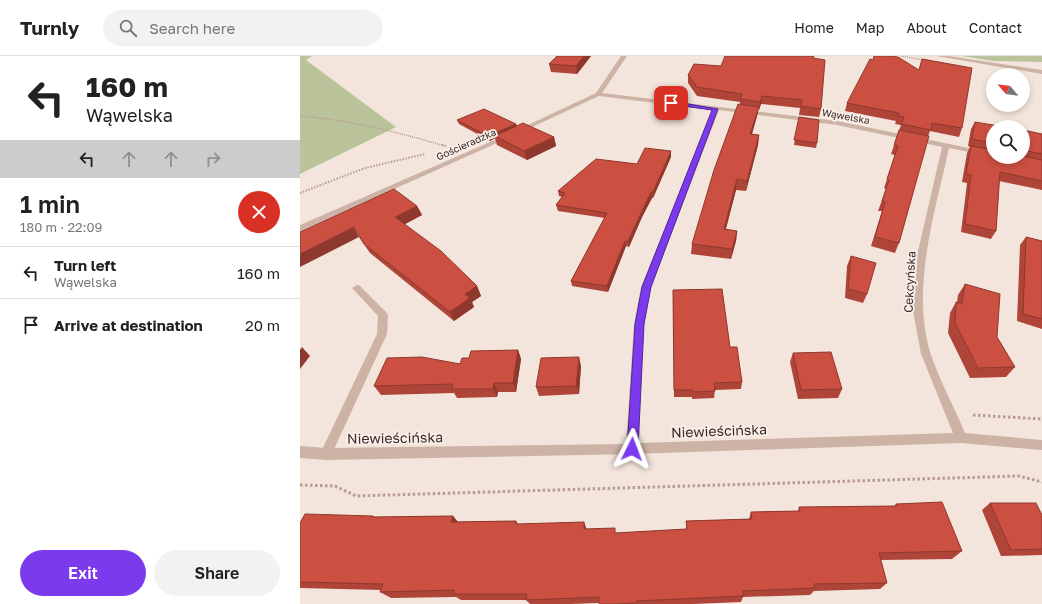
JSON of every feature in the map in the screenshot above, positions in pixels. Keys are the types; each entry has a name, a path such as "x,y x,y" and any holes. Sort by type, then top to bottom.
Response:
{"street":[{"path":"598,94 624,56"},
{"path":"939,56 1042,72"},
{"name":"Wąwelska","path":"598,94 837,123 986,154"},
{"name":"Gościeradzka","path":"300,228 470,153 598,94"},
{"path":"632,449 639,324 646,287 716,109"},
{"name":"Cekcyńska","path":"946,146 922,251 918,310 926,354 962,438"},
{"path":"326,454 382,334 383,314 357,288"},
{"name":"Niewieścińska","path":"300,452 326,454 632,449 962,438 1042,445"}],"path":[{"path":"300,116 317,117 402,133 470,153"},
{"path":"300,193 365,168 420,154 427,154"},
{"path":"952,416 1006,416 1042,419"},
{"path":"300,485 334,486 356,496 1019,476 1042,482"}],"green space":[{"path":"300,56 312,56 306,60 396,127 300,174"},
{"path":"962,56 1042,56 1042,62 993,61"}],"building":[{"path":"557,56 584,56 576,66 549,64"},
{"path":"725,56 814,56 813,58 825,60 821,109 801,106 802,100 762,96 760,102 740,99 742,94 697,87 688,75 694,64 721,66"},
{"path":"874,56 898,57 919,70 922,59 972,68 962,128 932,123 931,130 901,124 904,117 898,116 899,113 847,103 870,59 873,60"},
{"path":"738,104 759,107 750,134 759,135 747,181 737,179 724,229 737,231 732,249 692,244 714,170"},
{"path":"484,109 516,124 488,136 457,120"},
{"path":"799,117 819,120 817,143 794,140"},
{"path":"975,122 986,124 986,142 972,139"},
{"path":"523,123 554,137 524,151 495,136"},
{"path":"899,130 929,136 899,243 875,237 885,202 882,201 889,180 887,179 898,146 894,145"},
{"path":"1030,131 1042,134 1042,154 1030,151"},
{"path":"971,146 986,149 986,164 1030,164 1030,157 1042,160 1042,181 1000,172 996,231 965,224 971,175 966,174"},
{"path":"645,148 671,151 653,192 651,192 628,241 625,241 607,286 571,281 607,213 556,205 565,193 558,191 596,159 637,164"},
{"path":"394,189 417,206 395,217 441,251 477,286 465,294 470,298 450,312 364,244 354,227 300,254 300,232"},
{"path":"1026,237 1042,241 1042,319 1023,314"},
{"path":"851,256 876,263 867,294 848,289"},
{"path":"965,284 1000,294 997,337 1015,367 978,368 955,323 956,302 962,304"},
{"path":"722,289 730,347 737,347 742,382 714,383 715,391 693,392 692,390 674,390 673,290"},
{"path":"518,350 513,383 494,383 493,389 452,389 453,384 374,386 387,358 422,357 460,364 462,358 469,358 471,351"},
{"path":"831,352 842,389 801,390 793,353"},
{"path":"579,357 576,386 536,387 541,358"},
{"path":"942,502 962,551 879,553 887,583 814,584 815,588 743,591 743,596 599,604 599,597 526,600 527,594 453,594 454,590 380,592 383,584 300,582 300,523 305,514 373,516 372,517 453,516 451,522 516,521 516,524 584,522 584,529 615,528 615,533 687,529 686,521 752,519 751,512 800,511 799,507 897,506 896,504"},
{"path":"990,503 1036,503 1042,515 1042,549 1011,550"}],"route":[{"path":"632,449 639,324 646,287 716,109 671,103"}]}
